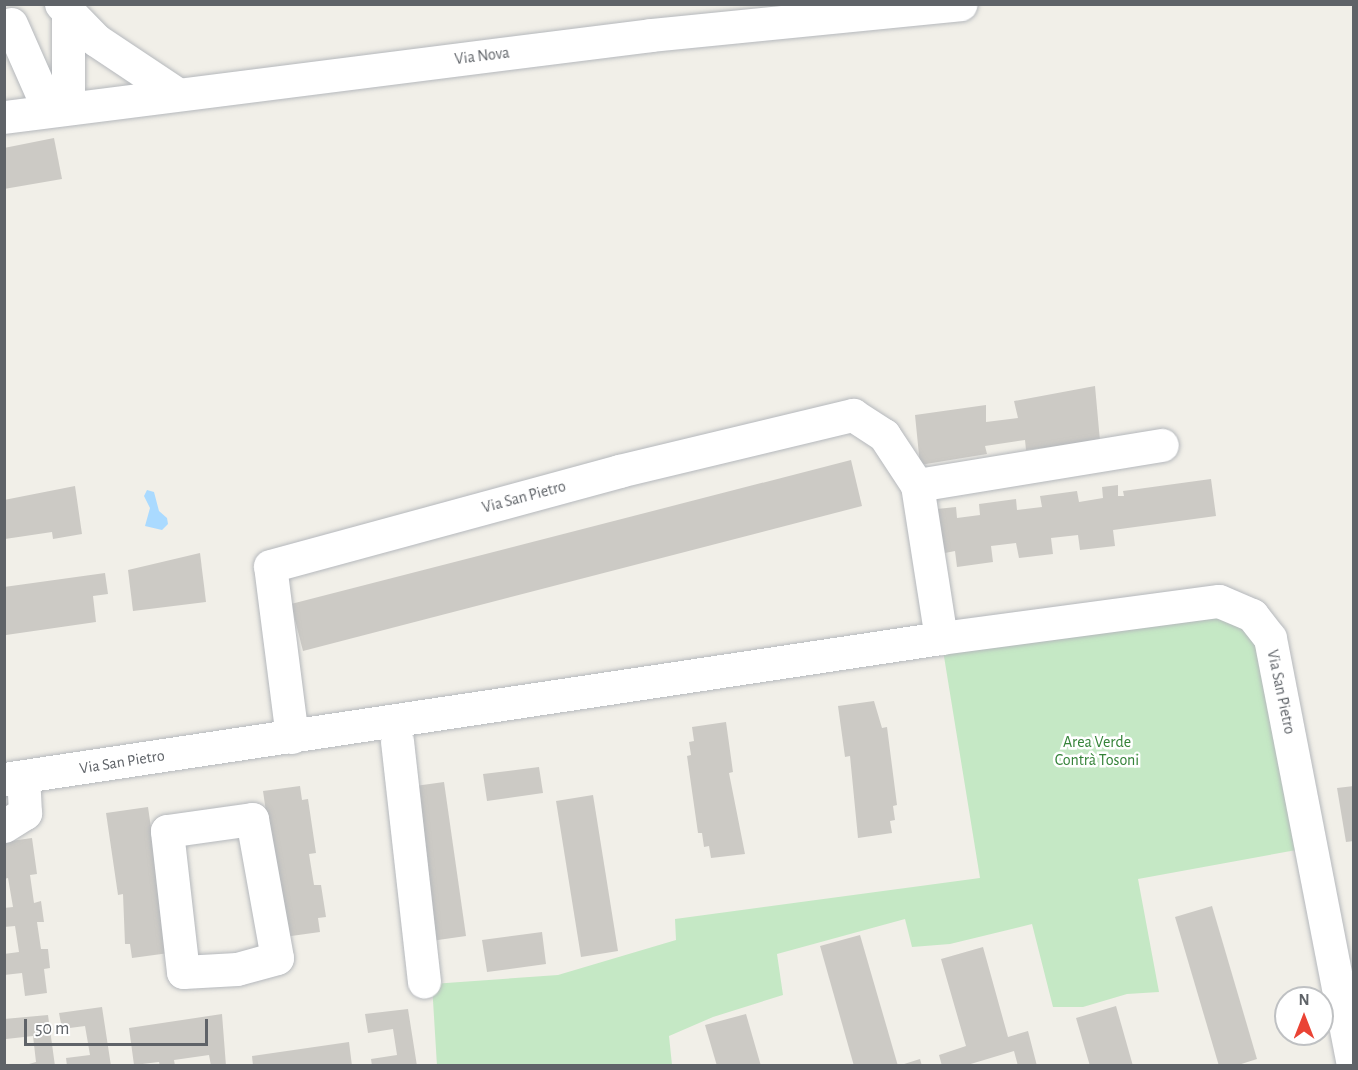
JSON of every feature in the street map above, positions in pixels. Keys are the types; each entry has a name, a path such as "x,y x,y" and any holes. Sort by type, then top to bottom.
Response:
{"street":[{"name":"Via Nova","path":"4,117 58,108 651,35 960,4"},
{"path":"64,10 96,40 177,94"},
{"path":"58,108 64,10"},
{"path":"9,21 58,108"},
{"name":"Via San Pietro","path":"292,737 270,566 619,471 853,415 884,435 916,485 941,638"},
{"path":"916,485 1162,445"},
{"name":"Via San Pietro","path":"4,826 25,813 14,778 941,638 1219,601 1252,615 1270,638 1352,1055"},
{"path":"397,741 424,981"},
{"path":"252,819 277,958 237,969 183,972 167,831 252,819"}],"green space":[{"name":"Area Verde Contrà Tosoni","path":"1252,615 1313,847 1138,879 1159,992 1127,994 1083,1007 1053,1007 1032,924 950,944 912,947 905,919 777,954 783,995 713,1017 669,1036 672,1065 437,1066 432,984 558,975 676,940 675,919 980,878 941,638"}],"water":[{"path":"147,490 154,492 159,511 167,518 168,524 162,530 145,526 150,508 144,496"}],"building":[{"path":"54,138 62,179 4,189 4,148"},
{"path":"1095,386 1100,441 1026,450 1025,440 985,446 987,454 920,465 915,415 986,405 986,422 1018,418 1014,401"},
{"path":"851,460 862,506 303,651 291,604"},
{"path":"1211,479 1216,516 1113,530 1115,546 1080,550 1078,535 1051,538 1053,554 1019,558 1016,543 991,546 993,562 957,567 955,551 945,553 937,509 956,507 957,518 980,515 979,504 1016,499 1017,510 1042,507 1040,496 1077,491 1079,502 1103,498 1102,487 1118,485 1118,496 1124,496 1123,491"},
{"path":"75,486 82,534 53,539 52,532 5,539 4,500"},
{"path":"200,553 206,602 133,611 128,570"},
{"path":"105,573 108,594 93,596 96,622 6,635 4,587"},
{"path":"874,701 882,728 887,727 897,805 893,806 895,820 890,821 892,833 858,838 850,756 845,757 838,706"},
{"path":"726,722 733,772 729,773 745,854 711,858 709,846 704,847 702,833 698,833 687,756 691,755 689,742 694,741 692,727"},
{"path":"539,767 543,793 487,801 483,774"},
{"path":"444,782 466,936 431,941 408,787"},
{"path":"300,786 302,800 308,799 316,853 309,854 314,885 321,885 326,917 318,918 320,932 284,937 263,791"},
{"path":"1354,786 1354,841 1346,842 1337,788"},
{"path":"593,795 618,951 581,957 556,801"},
{"path":"148,807 169,953 132,958 130,944 125,944 123,894 118,895 106,813"},
{"path":"32,838 37,874 30,875 34,903 41,901 44,922 37,922 41,949 48,949 50,968 44,969 47,993 25,996 22,973 4,975 4,954 19,952 15,926 4,927 4,908 13,907 8,878 4,879 4,842"},
{"path":"1212,906 1257,1059 1235,1066 1219,1066 1175,917"},
{"path":"542,932 546,964 487,972 482,940"},
{"path":"860,935 898,1066 854,1066 820,946"},
{"path":"983,947 1008,1037 1028,1031 1037,1066 1018,1066 1014,1051 964,1066 942,1066 939,1055 966,1046 941,959"},
{"path":"1116,1006 1133,1066 1090,1066 1076,1018"},
{"path":"102,1007 111,1066 67,1066 66,1058 90,1055 85,1026 62,1029 59,1013"},
{"path":"408,1009 417,1066 372,1066 371,1059 397,1055 393,1029 368,1033 365,1014"},
{"path":"222,1014 226,1066 211,1066 209,1055 174,1060 175,1066 160,1066 159,1062 134,1065 129,1028"},
{"path":"746,1014 761,1066 717,1066 705,1025"},
{"path":"48,1015 55,1066 22,1066 36,1062 33,1036 6,1039 4,1019"},
{"path":"349,1042 352,1066 253,1066 252,1056"},
{"path":"920,1059 922,1066 901,1066 901,1065"}]}
